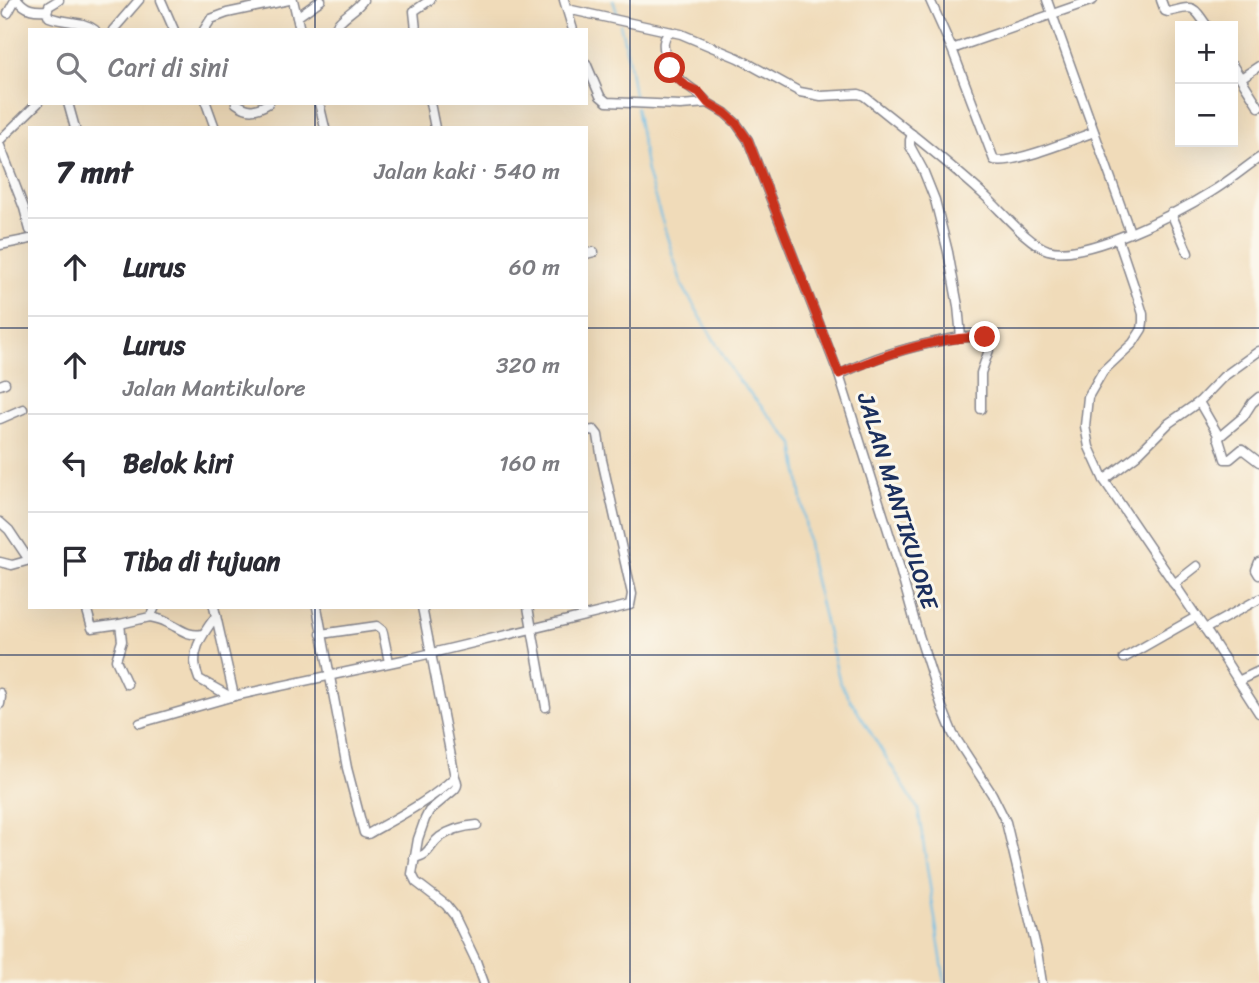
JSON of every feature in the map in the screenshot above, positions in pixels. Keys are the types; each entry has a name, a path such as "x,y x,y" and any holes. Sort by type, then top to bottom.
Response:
{"street":[{"path":"8,13 17,0 28,9 47,10"},
{"path":"59,0 50,4 48,16 91,28"},
{"path":"115,28 139,0"},
{"path":"161,0 173,28"},
{"path":"205,28 211,19 227,13 291,0 300,28"},
{"path":"298,17 321,0"},
{"path":"335,28 338,22 363,0"},
{"path":"416,28 414,11 430,0"},
{"path":"930,0 952,49 994,160 1002,162 1020,157 1094,132"},
{"path":"1047,0 1130,232"},
{"path":"952,49 1093,0"},
{"path":"1161,0 1165,11 1194,8 1203,21"},
{"path":"573,28 568,6 681,34 738,58 800,92 821,96 861,94 982,193 1033,242 1051,251 1072,252 1118,239 1212,192 1259,158"},
{"name":"JALAN MANTIKULORE","path":"672,32 663,40 670,68 686,86 699,92 708,103 736,123 748,140 839,374 942,707 953,734 992,794 1006,822 1037,951 1042,983"},
{"path":"1241,78 1259,66"},
{"path":"588,68 600,96 610,103 708,103"},
{"path":"1238,74 1259,107"},
{"path":"0,140 36,105"},
{"path":"69,105 74,126"},
{"path":"207,105 214,126"},
{"path":"240,105 250,111 265,105"},
{"path":"319,105 325,126"},
{"path":"430,105 435,126"},
{"path":"912,134 910,146 929,186 943,233 958,306 961,337"},
{"path":"0,146 28,223"},
{"path":"1171,213 1188,253"},
{"path":"0,245 28,239"},
{"path":"1118,239 1143,314 1143,322 1139,336 1103,371 1088,397 1085,426 1089,447 1104,480 1259,713"},
{"path":"839,374 895,352 933,342 961,337 985,337 989,339 989,349 981,373 981,409"},
{"path":"1104,480 1137,455 1169,423 1199,402 1223,377 1257,356"},
{"path":"1218,438 1243,417 1259,397"},
{"path":"1199,402 1217,433 1227,460 1242,449 1259,462"},
{"path":"0,419 23,409"},
{"path":"139,723 233,697 630,605 632,600 598,435 594,430 588,431"},
{"path":"0,522 9,530 28,558"},
{"path":"0,562 12,565 28,560"},
{"path":"1259,562 1256,570 1259,575"},
{"path":"1174,584 1197,566"},
{"path":"1205,629 1259,599"},
{"path":"87,609 92,628 150,617 170,623 184,633 203,634"},
{"path":"150,617 154,609"},
{"path":"317,609 347,768 365,834 431,797 456,777"},
{"path":"422,609 458,782 457,787 429,811 425,818 412,874 421,887 452,911 484,983"},
{"path":"528,609 546,708"},
{"path":"215,612 195,652 197,675 233,697"},
{"path":"215,612 233,697"},
{"path":"1124,658 1196,617"},
{"path":"120,624 122,641 117,662 127,684"},
{"path":"321,634 377,626 382,629 389,662"},
{"path":"1238,681 1259,671"},
{"path":"0,693 0,704"},
{"path":"414,858 425,855 437,839 444,835 477,825"}],"waterway":[{"path":"613,0 618,16"},
{"path":"620,24 635,101"},
{"path":"636,107 647,172 682,285 735,376 794,444 811,564 840,683 918,809 945,983"}],"route":[{"path":"670,68 686,86 699,92 708,103 736,123 748,140 839,374 917,346 961,337 985,337"}]}
